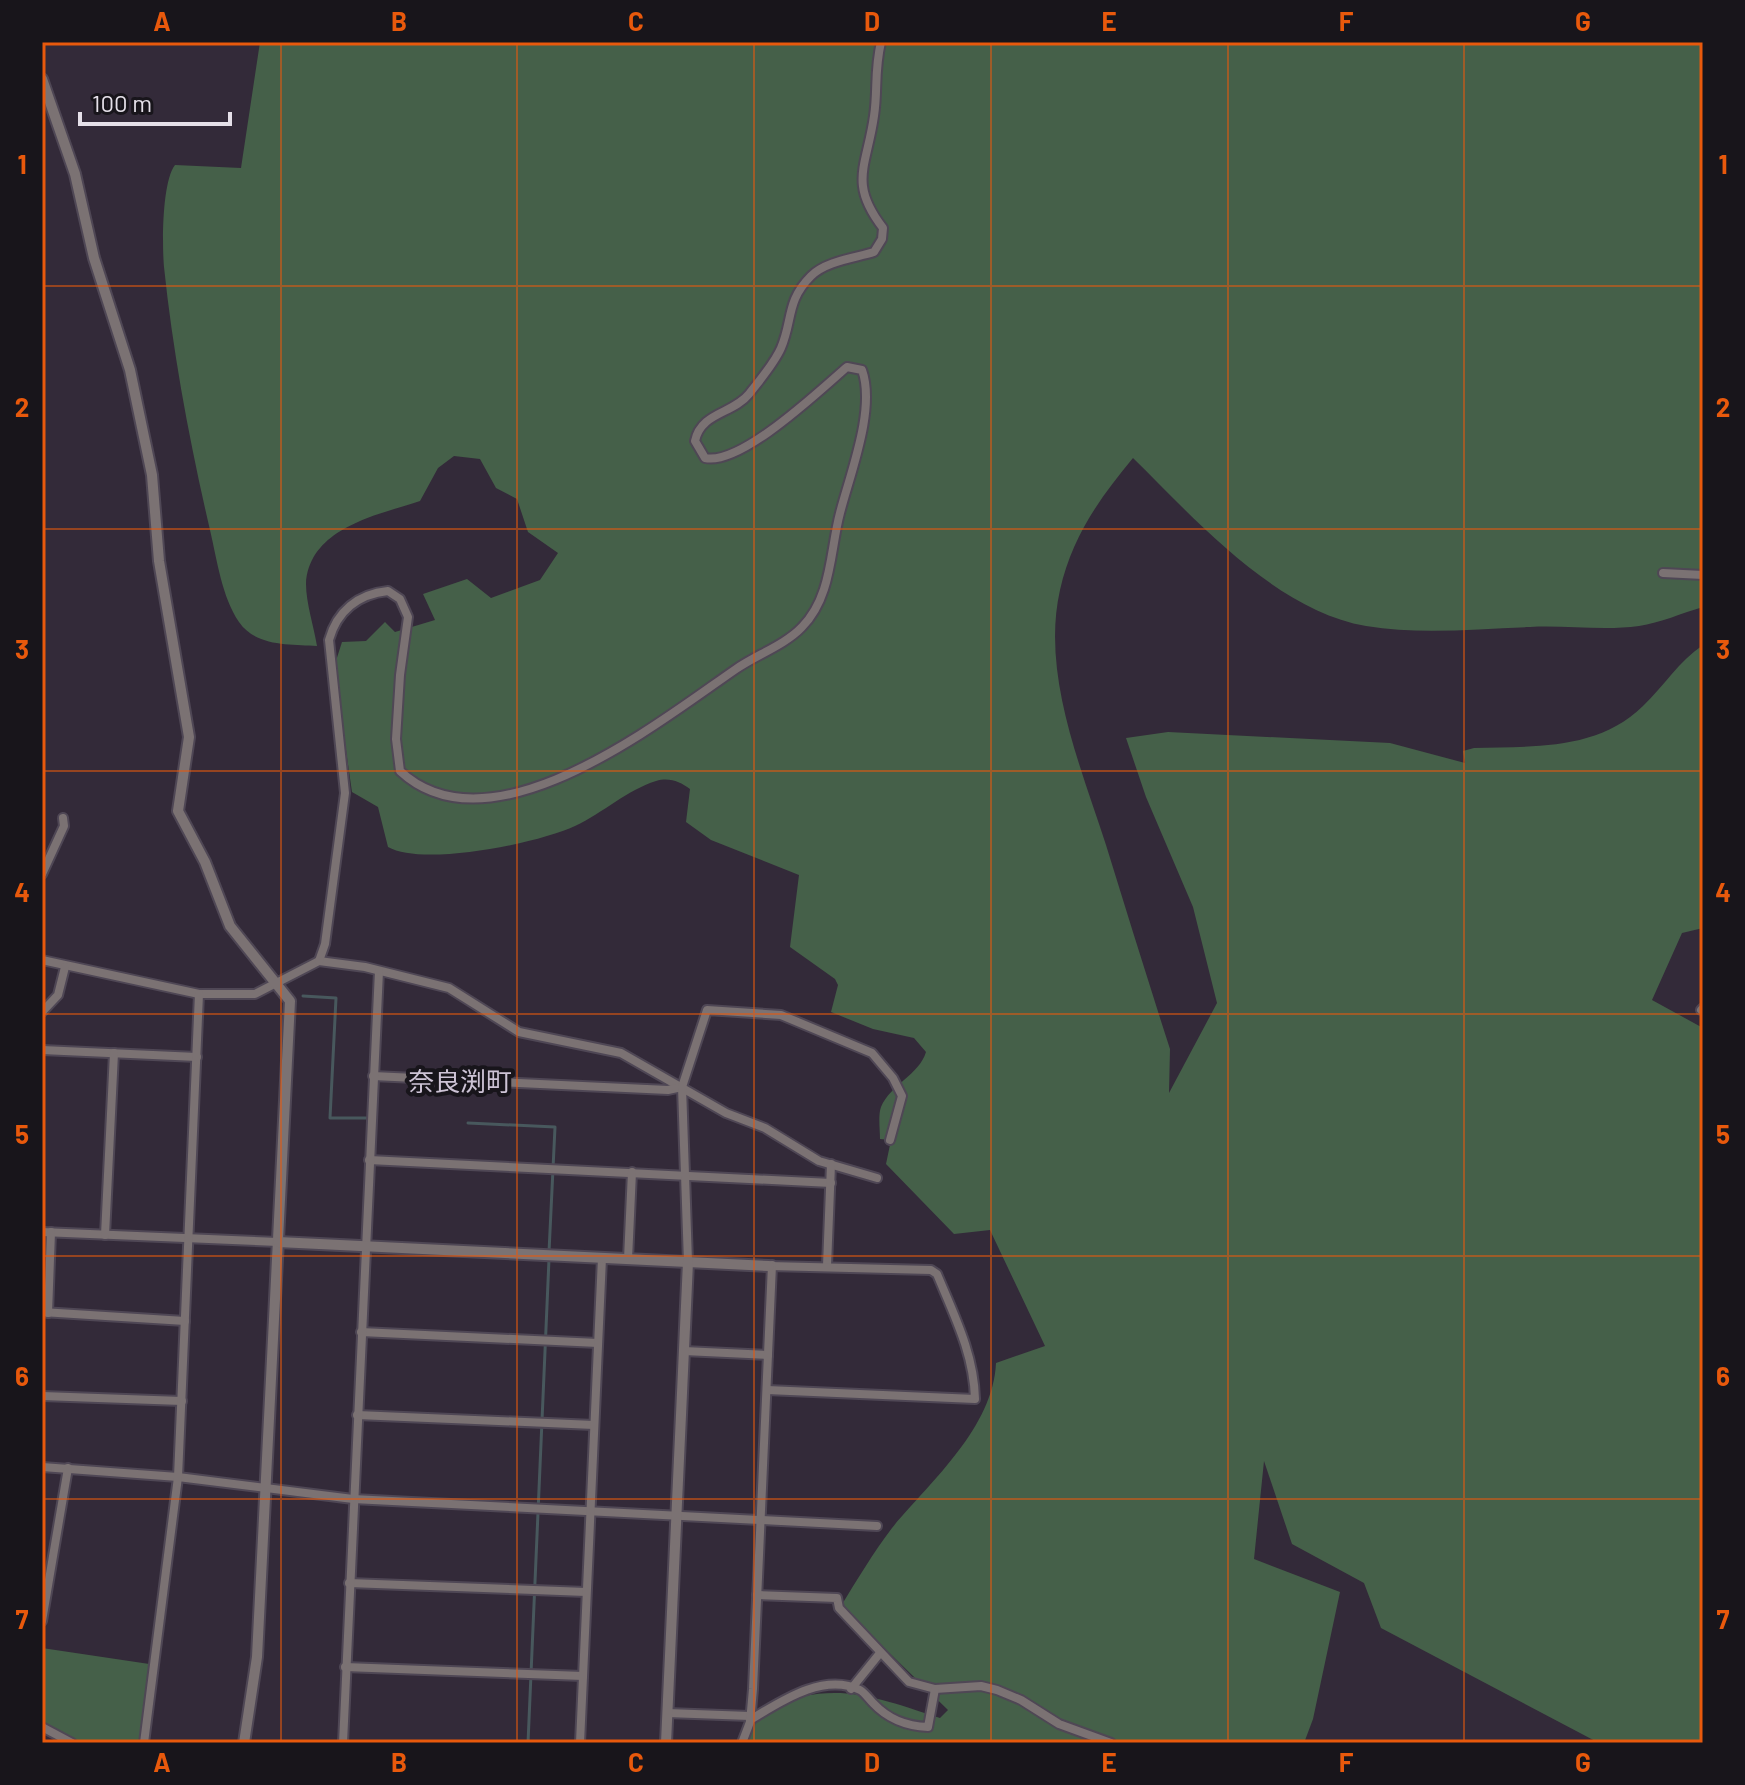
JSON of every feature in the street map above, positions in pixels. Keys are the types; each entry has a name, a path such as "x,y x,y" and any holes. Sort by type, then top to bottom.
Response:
{"street":[{"path":"319,961 325,944 345,793 329,640 334,622 352,604 367,595 388,591 395,593 405,607 408,617 396,739 400,771 411,781 453,798 483,797 533,786 571,774 610,755 804,625 833,560 838,518 860,441 866,388 862,370 847,367 793,413 737,452 705,458 695,441 702,425 746,398 764,373 781,348 792,300 812,275 822,267 874,252 882,239 883,228 865,206 862,184 864,159 875,115 874,71 881,42"},
{"path":"42,79 75,174 94,258 127,358 152,475 159,561 189,737 178,811 205,862 230,926 290,1001 268,1490 257,1657 244,1743"},
{"path":"1663,573 1703,575"},
{"path":"42,874 64,826 63,818"},
{"path":"42,960 199,994 255,994 319,961 379,971 462,993 519,1032 621,1053 726,1113 765,1128 811,1157 877,1178"},
{"path":"42,1012 58,995 65,967"},
{"path":"343,1743 379,971"},
{"path":"144,1743 178,1477 199,994"},
{"path":"666,1743 688,1262 682,1087 707,1010 781,1015 872,1053 902,1096 890,1140"},
{"path":"42,1050 197,1057"},
{"path":"105,1235 114,1053"},
{"path":"373,1076 668,1090 682,1087"},
{"path":"369,1160 831,1183"},
{"path":"827,1266 831,1164"},
{"path":"628,1259 632,1172"},
{"path":"185,1321 45,1312 46,1232 770,1266 931,1270 937,1274 975,1372 975,1399 767,1390"},
{"path":"580,1743 602,1258"},
{"path":"742,1743 750,1718 767,1390 770,1266"},
{"path":"361,1332 598,1343"},
{"path":"684,1351 768,1355"},
{"path":"42,1396 182,1401"},
{"path":"357,1415 594,1425"},
{"path":"42,1467 178,1477 353,1499 877,1526"},
{"path":"42,1621 68,1468"},
{"path":"349,1583 586,1592"},
{"path":"757,1595 837,1598 839,1608 909,1682 935,1689 981,1686 997,1690 1021,1700 1059,1724 1111,1743"},
{"path":"851,1689 880,1653"},
{"path":"345,1667 583,1676"},
{"path":"667,1713 750,1718 810,1688 829,1685 860,1690 885,1716 912,1726 928,1727 935,1689"},
{"path":"42,1727 72,1743"}],"green space":[{"path":"260,42 1703,42 1703,607 1655,623 1626,627 1427,631 1366,626 1332,617 1300,602 1269,582 1210,534 1133,458 1109,488 1079,536 1065,571 1055,622 1056,654 1066,720 1170,1049 1169,1093 1217,1003 1193,907 1146,797 1126,738 1168,732 1390,743 1465,763 1463,751 1474,748 1541,746 1585,739 1605,731 1625,721 1643,706 1686,658 1703,645 1703,928 1682,933 1652,1000 1703,1028 1703,1743 1599,1743 1381,1628 1364,1583 1292,1544 1264,1461 1254,1559 1340,1592 1313,1719 1304,1743 745,1743 756,1710 807,1696 829,1693 869,1697 940,1718 948,1710 841,1606 892,1528 958,1452 972,1431 984,1410 996,1363 1045,1346 990,1230 954,1234 886,1164 891,1140 880,1139 881,1107 891,1092 917,1067 926,1052 914,1038 873,1029 831,1012 838,985 835,979 790,947 799,875 711,840 686,822 690,789 670,780 645,785 585,821 558,833 481,850 427,855 405,853 388,847 378,807 352,792 334,667 342,642 366,641 385,622 395,632 435,620 423,594 467,579 491,598 540,580 558,553 528,532 517,499 496,488 480,459 454,456 438,468 420,501 348,527 319,549 310,565 306,584 317,646 264,640 246,630 239,622 221,578 189,432 168,300 163,229 165,199 175,165 241,168"},
{"path":"42,1648 156,1665 144,1743 72,1743 42,1727"}],"waterway":[{"path":"303,996 336,998 330,1118 366,1118"},
{"path":"468,1123 555,1127 549,1252"},
{"path":"528,1743 549,1259"}],"district":[{"name":"奈良渕町","path":"460,1082"}]}
